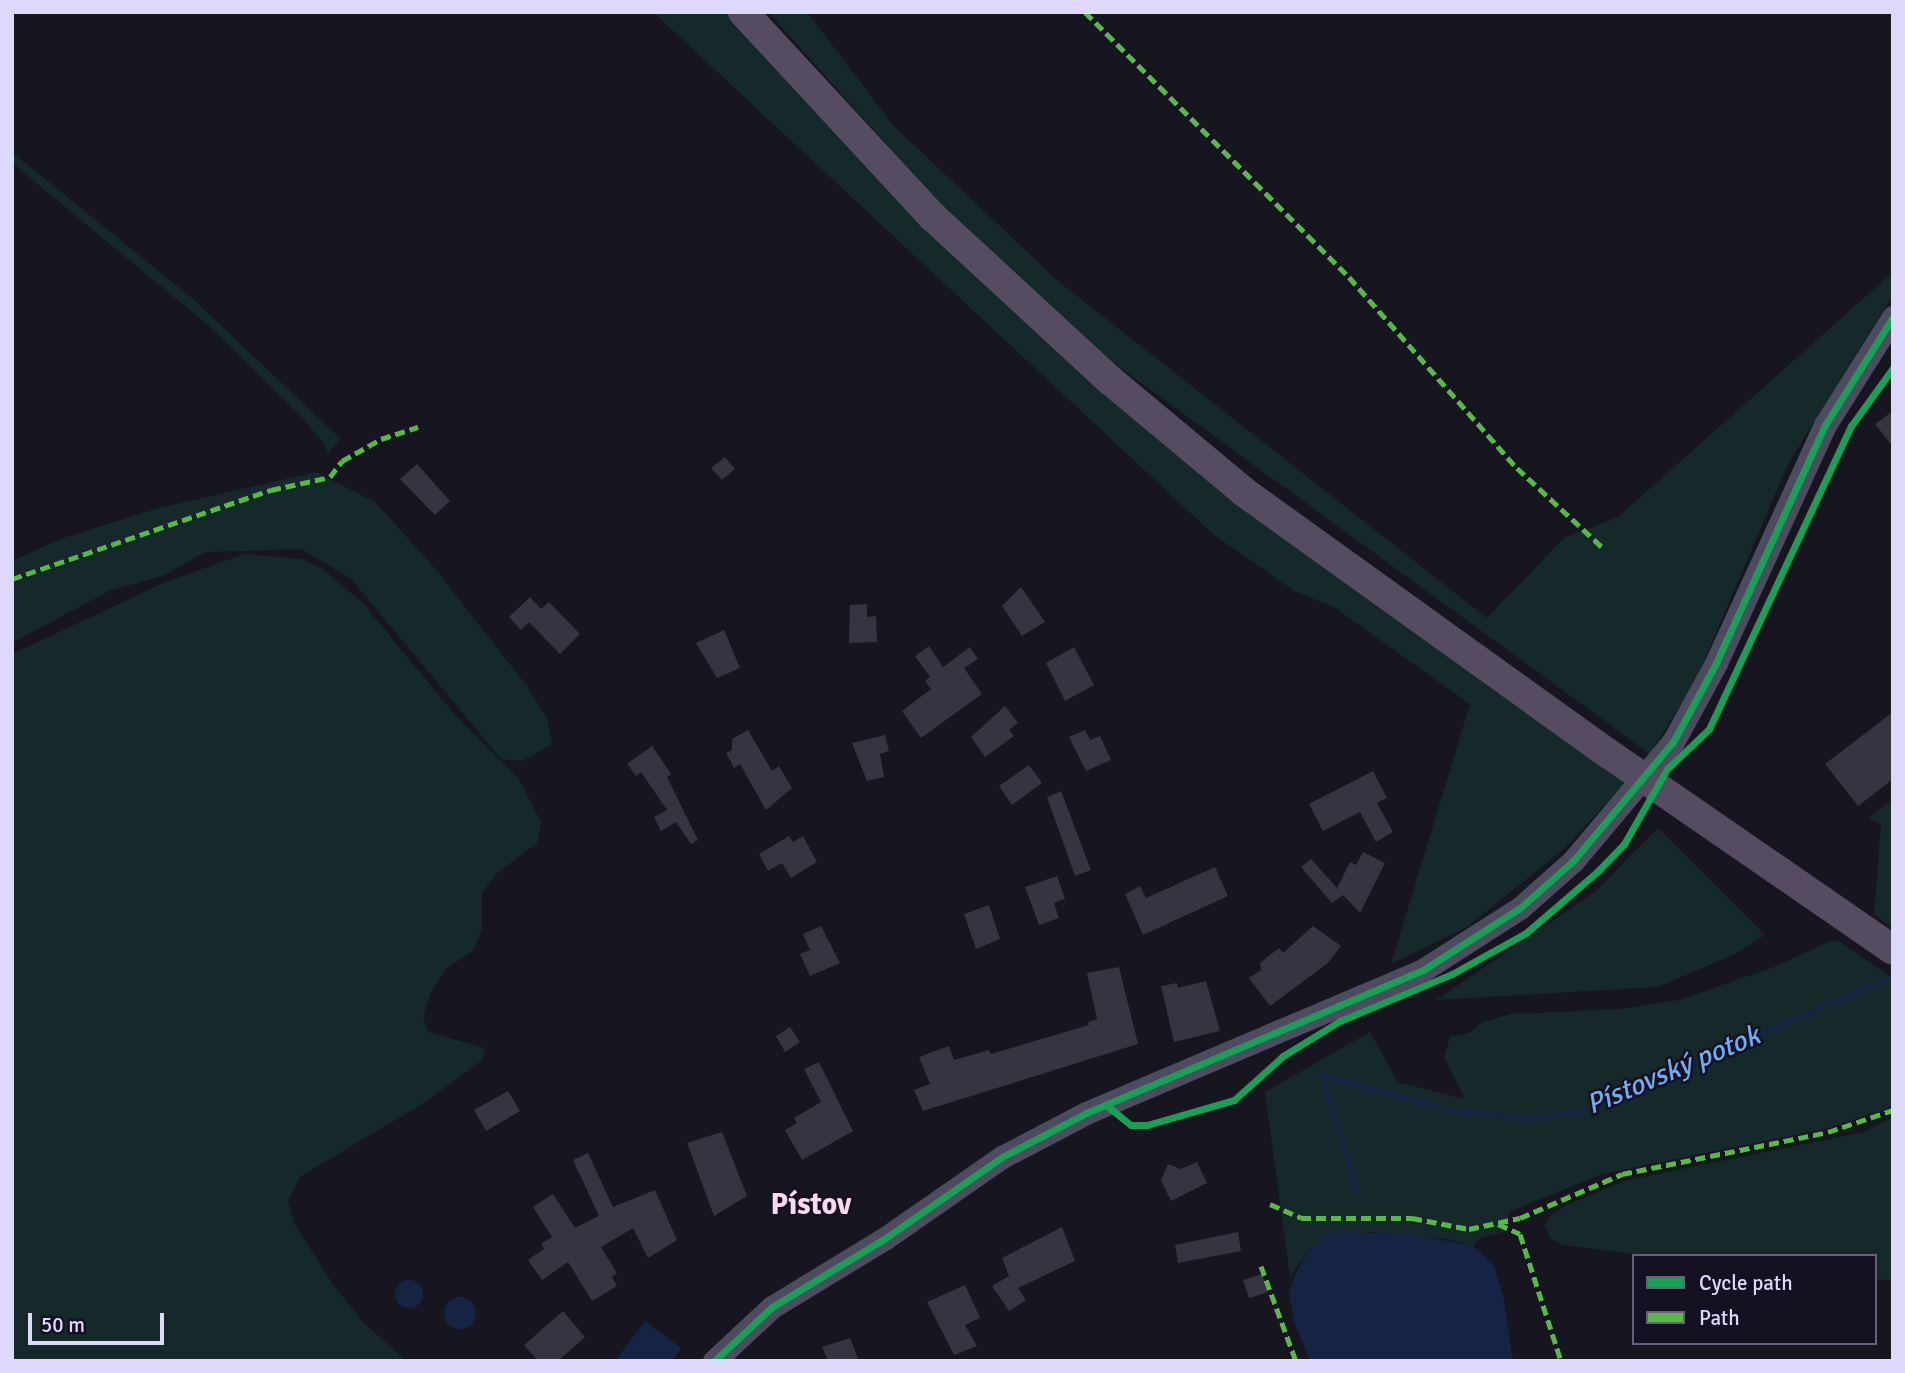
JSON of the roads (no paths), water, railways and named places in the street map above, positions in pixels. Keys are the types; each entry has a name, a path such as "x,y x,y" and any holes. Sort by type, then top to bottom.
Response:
{"main road":[{"path":"743,12 933,217 1111,381 1255,500 1609,754 1893,950"}],"street":[{"path":"714,1361 772,1307 884,1239 1002,1157 1086,1113 1423,970 1529,900 1573,861 1673,742 1716,663 1825,425 1893,317"}],"water":[{"path":"1331,1232 1410,1234 1473,1246 1493,1264 1503,1295 1513,1361 1310,1361 1294,1321 1289,1294 1294,1276 1311,1247"},
{"path":"409,1280 419,1284 423,1294 419,1304 409,1308 399,1304 395,1294 399,1284"},
{"path":"460,1297 471,1302 476,1313 471,1324 460,1329 449,1324 444,1313 449,1302"},
{"path":"645,1321 681,1348 672,1361 615,1361"}],"waterway":[{"name":"Pístovský potok","path":"1321,1075 1449,1110 1529,1118 1581,1111 1893,976"},
{"path":"1321,1075 1357,1193"}],"district":[{"name":"Pístov","path":"811,1205"}]}
